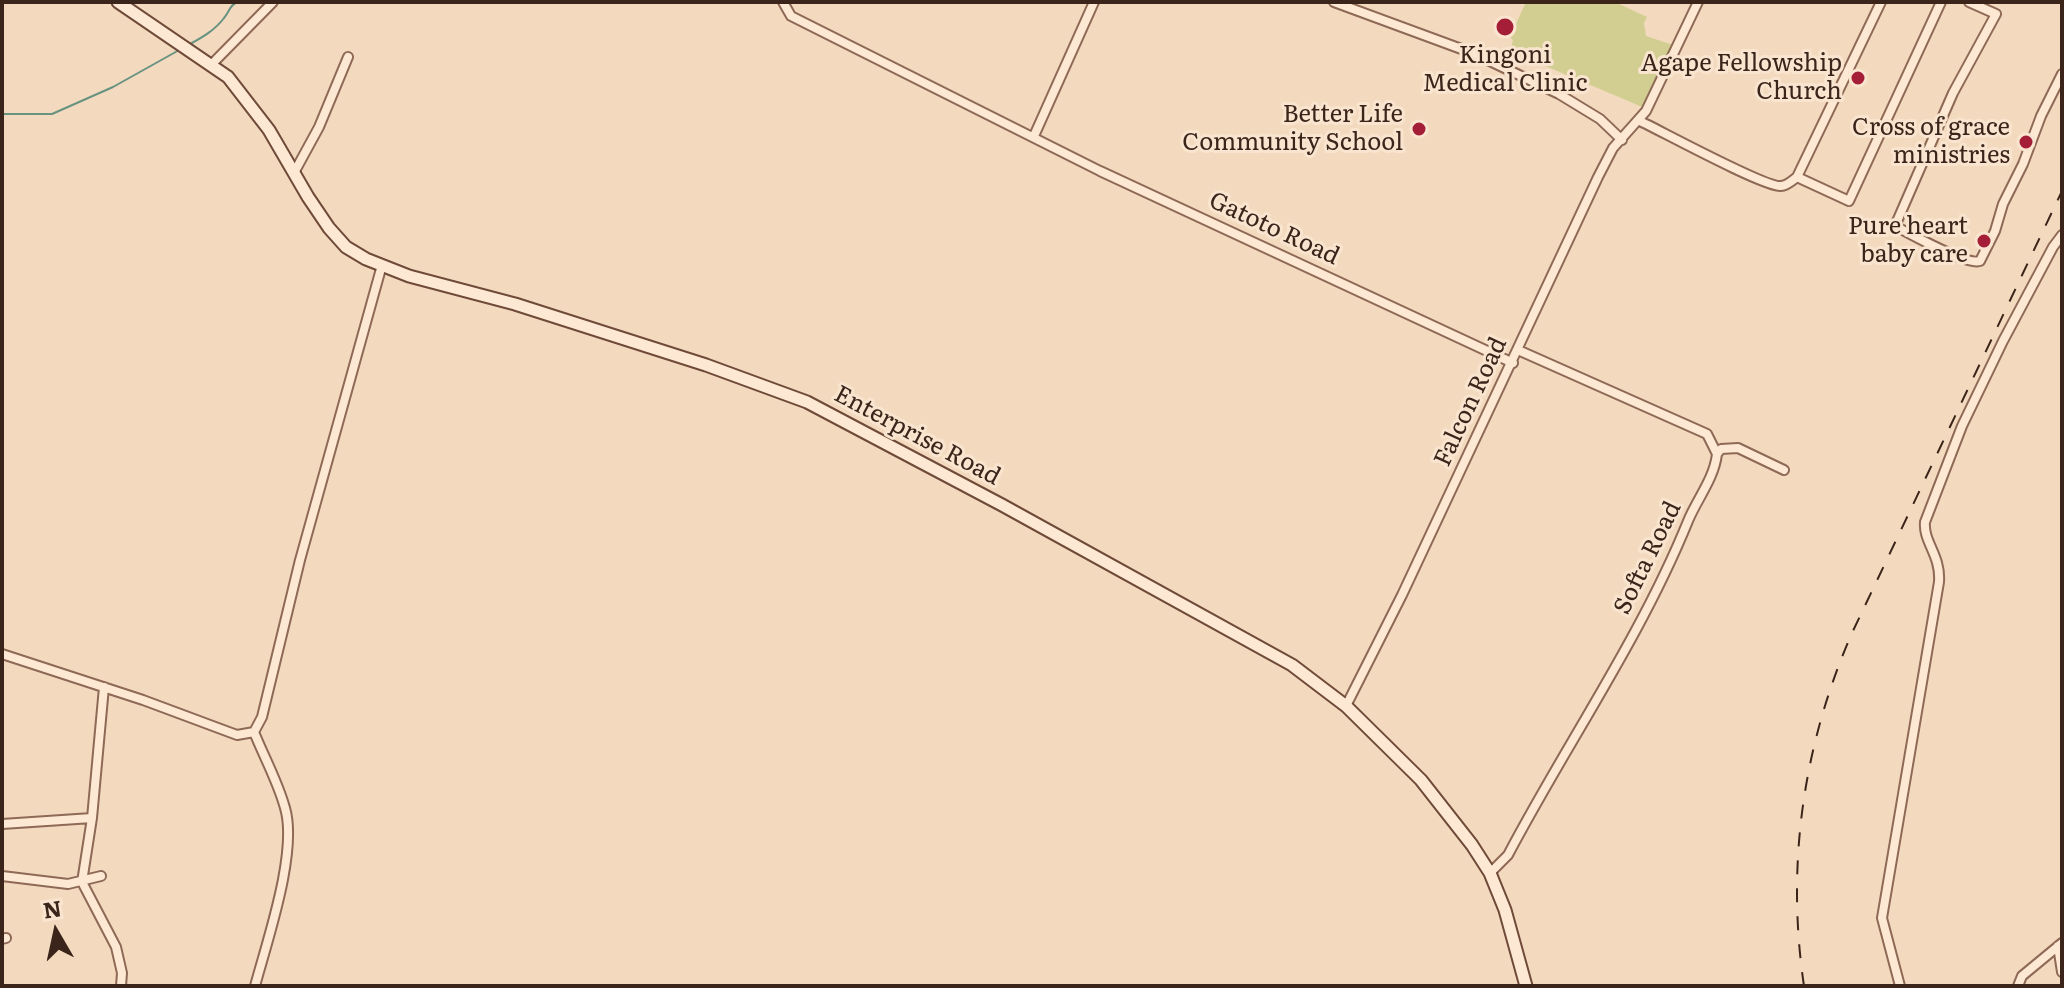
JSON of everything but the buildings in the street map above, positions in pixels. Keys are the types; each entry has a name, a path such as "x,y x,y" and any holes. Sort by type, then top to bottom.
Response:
{"main road":[{"name":"Enterprise Road","path":"118,2 228,77 295,171 308,197 346,247 409,276 515,304 706,365 807,402 1292,665 1346,706 1438,799 1490,873 1505,910 1526,986"}],"street":[{"path":"211,65 273,2"},
{"name":"Gatoto Road","path":"783,2 791,16 1100,171 1513,363"},
{"path":"1034,136 1094,2"},
{"path":"1334,2 1475,54 1600,119 1622,140"},
{"name":"Falcon Road","path":"1346,706 1513,363 1598,177 1613,148 1640,121 1698,2"},
{"path":"1640,121 1765,182 1782,186 1797,177 1881,2"},
{"path":"1797,177 1849,201 1941,2"},
{"path":"1969,2 1996,14 1953,93 1895,226 1972,263 1980,261 2062,74"},
{"path":"295,171 319,127 348,57"},
{"path":"1900,986 1882,918 1939,582 1938,561 1926,534 1925,522 1962,426 2003,341 2053,247 2061,239"},
{"path":"254,732 262,717 304,545 382,265"},
{"path":"1518,350 1707,434 1717,454 1721,449 1738,448 1784,470"},
{"name":"Softa Road","path":"1490,873 1508,855 1623,654 1678,547 1714,470 1717,454"},
{"path":"2,654 237,735 254,732"},
{"path":"104,687 92,818 82,882 116,947 122,973 121,986"},
{"path":"254,732 286,809 288,830 286,860 255,986"},
{"path":"2,824 92,818"},
{"path":"2,876 59,884 101,876"},
{"path":"2060,944 2062,972"},
{"path":"2018,986 2022,976 2060,944"}],"shaded area":[{"path":"1526,2 1615,2 1647,17 1644,23 1646,36 1673,45 1647,109 1510,51 1513,40 1510,37"}],"waterway":[{"path":"190,44 217,26 237,2"},
{"path":"2,114 52,114 113,87 181,49"}],"railway":[{"path":"1804,986 1799,941 1798,851 1803,806 1821,718 1852,633 2062,191"}],"place":[{"name":"Kingoni Medical Clinic","path":"1505,27"},
{"name":"Agape Fellowship Church","path":"1858,78"},
{"name":"Better Life Community School","path":"1419,129"},
{"name":"Cross of grace ministries","path":"2026,142"},
{"name":"Pure heart baby care","path":"1984,241"}]}
